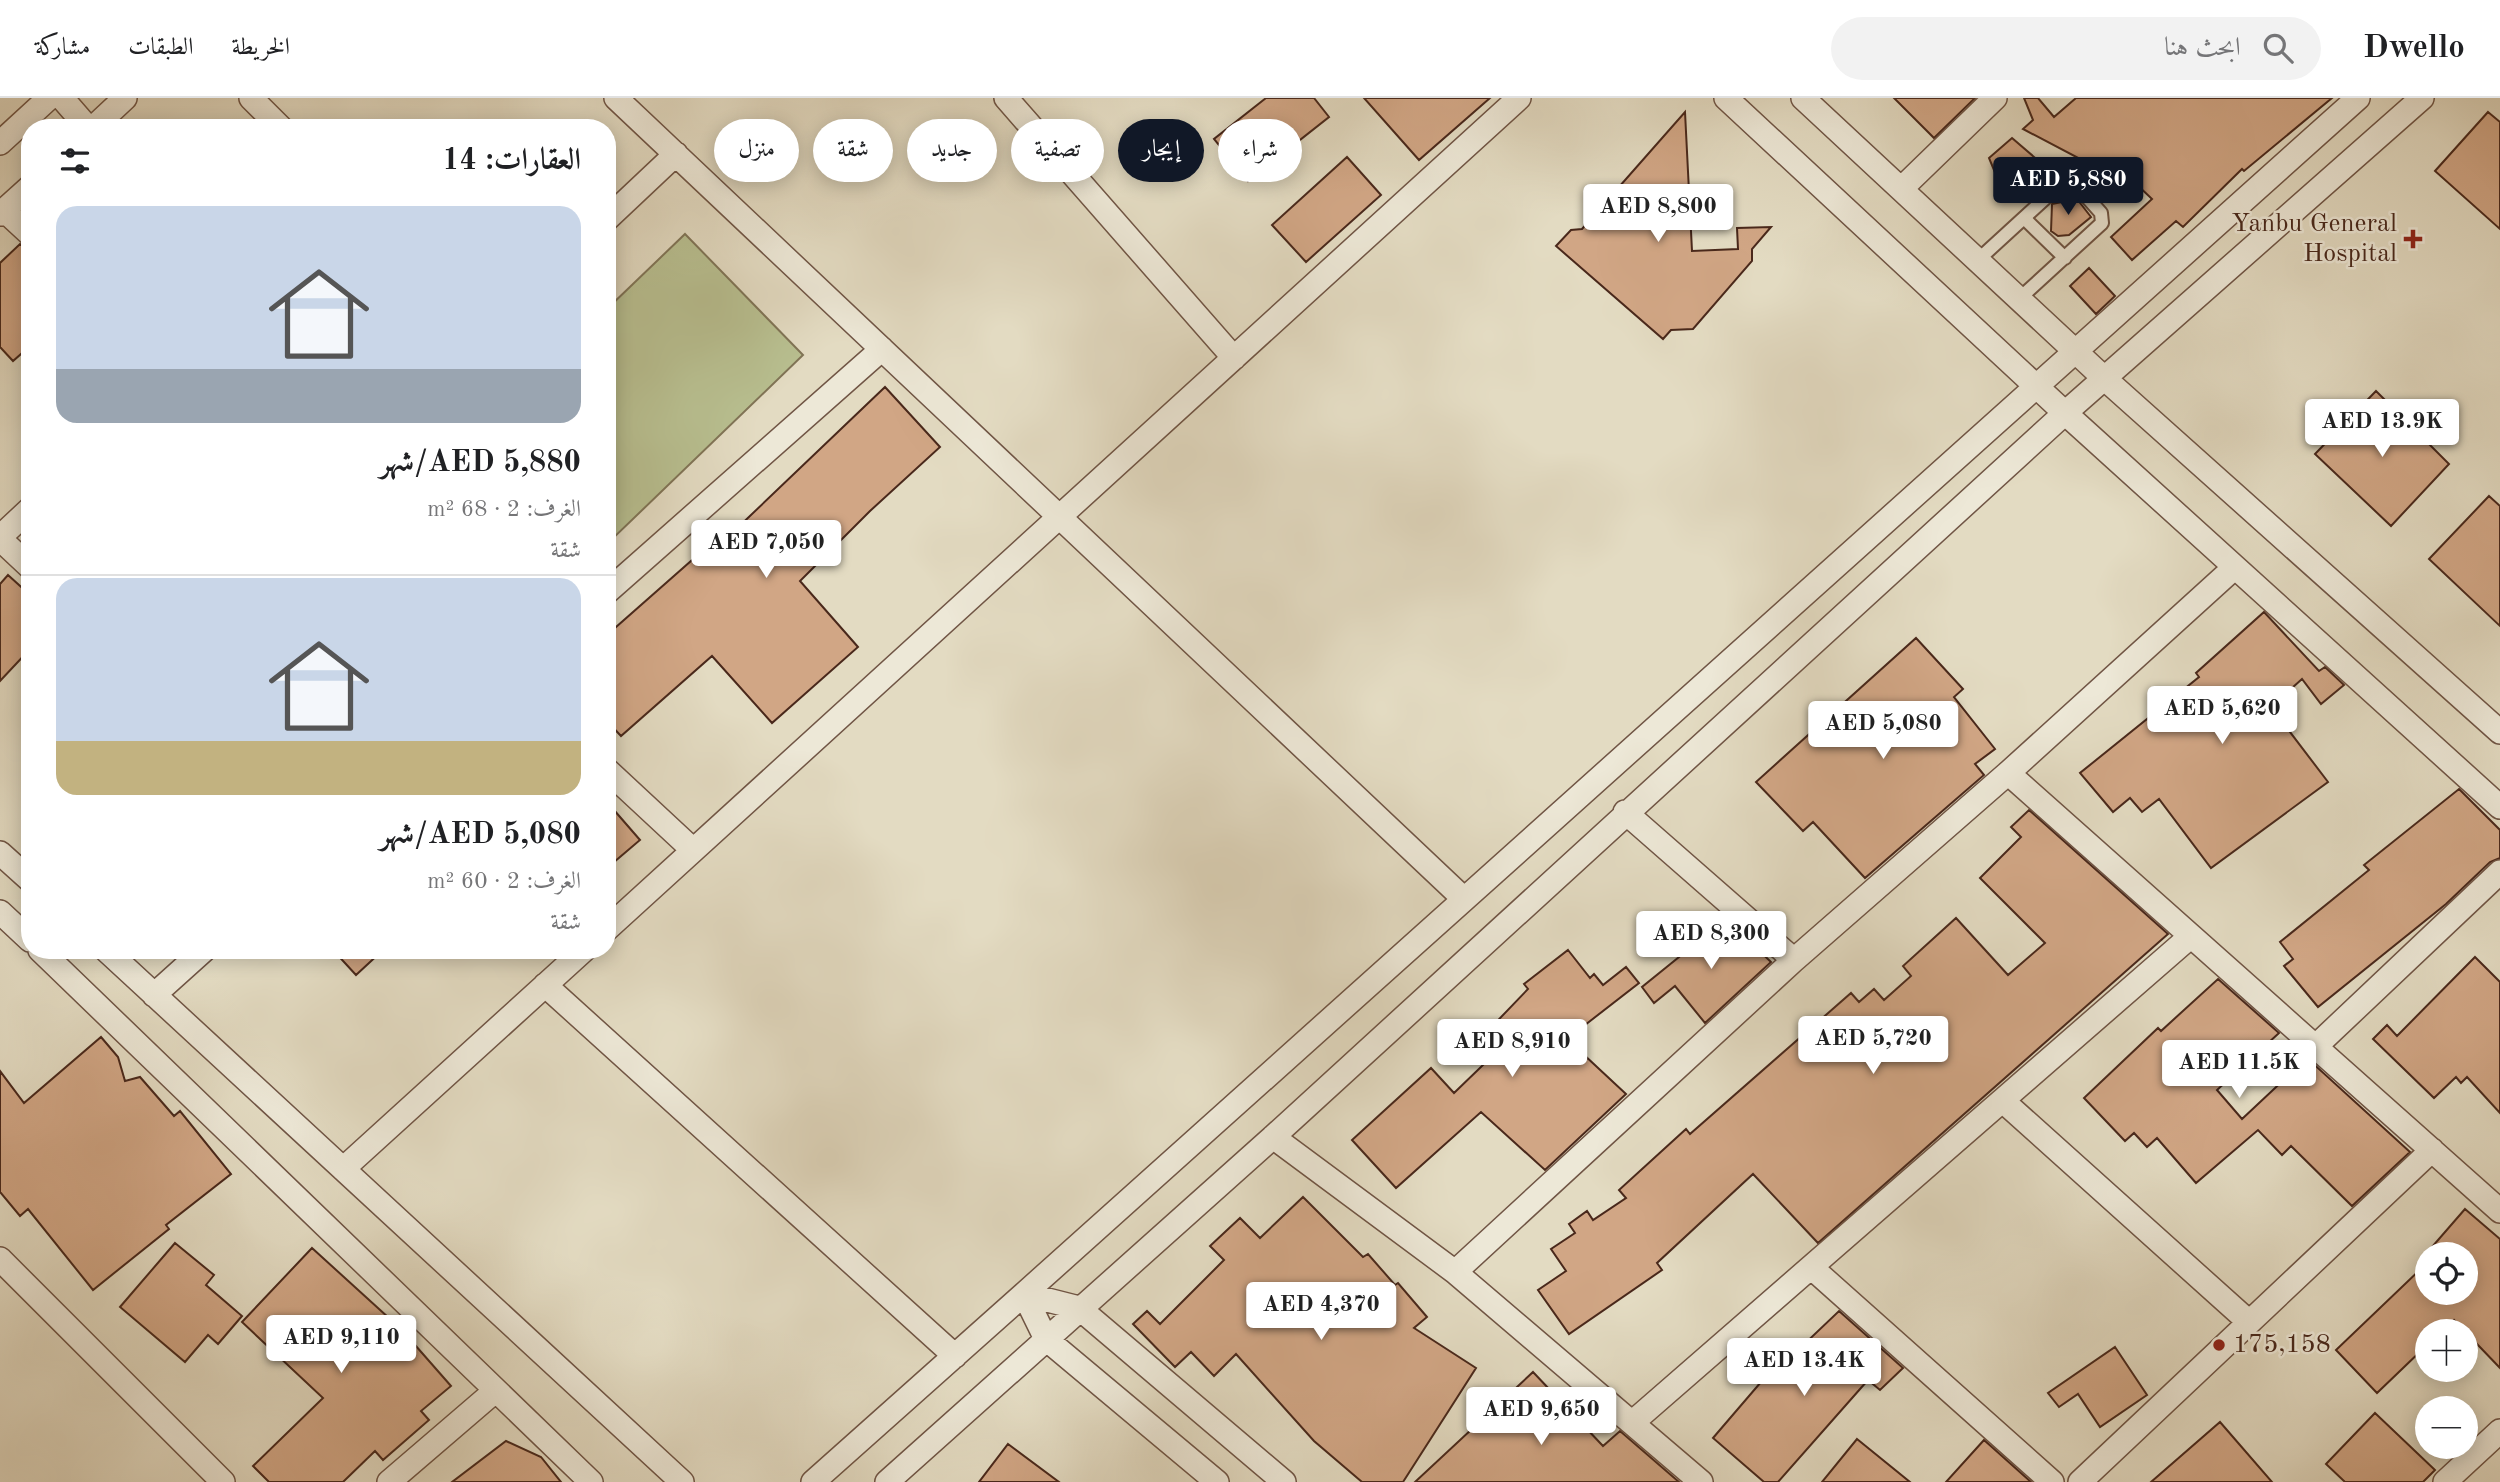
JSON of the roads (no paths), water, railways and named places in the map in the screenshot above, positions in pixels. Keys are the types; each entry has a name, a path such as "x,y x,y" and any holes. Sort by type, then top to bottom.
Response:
{"street":[{"path":"26,119 48,98"},
{"path":"62,98 82,119"},
{"path":"101,119 125,98"},
{"path":"251,98 272,119"},
{"path":"616,98 1464,899"},
{"path":"1006,98 1234,358"},
{"path":"616,921 1520,98"},
{"path":"1726,98 2035,385 2500,807"},
{"path":"1803,98 2074,350 2500,732"},
{"path":"1901,189 1995,98"},
{"path":"813,1482 2358,98"},
{"path":"887,1482 1273,1137 2065,412 2422,98"},
{"path":"0,143 21,123"},
{"path":"616,211 676,155"},
{"path":"21,195 2,212 21,227"},
{"path":"616,584 882,349"},
{"path":"21,518 0,538 21,558"},
{"path":"1455,1272 1794,960 2008,773 2235,567"},
{"path":"2008,773 2500,1211"},
{"path":"616,778 694,850"},
{"path":"1625,812 1794,960"},
{"path":"0,853 21,872"},
{"path":"2315,1047 2500,872"},
{"path":"0,913 21,932"},
{"path":"1633,1422 2191,936"},
{"path":"49,959 591,1482"},
{"path":"116,959 682,1482"},
{"path":"154,995 194,959"},
{"path":"343,1169 574,959"},
{"path":"545,985 955,1356"},
{"path":"2003,1101 2249,1322"},
{"path":"1273,1137 1455,1272 1701,1482"},
{"path":"2080,1482 2432,1150"},
{"path":"0,1259 223,1482"},
{"path":"1812,1268 2052,1482"},
{"path":"1024,1294 1079,1308 1284,1482"},
{"path":"1024,1294 1046,1339 1217,1482"},
{"path":"389,1482 495,1391"},
{"path":"2445,1482 2500,1431"}],"lane":[{"path":"1978,260 2052,192 2077,186 2101,213 2102,223 2019,299"},
{"path":"2024,218 2065,258"}],"place":[{"name":"Yanbu General Hospital","path":"2413,239"},
{"name":"175,158","path":"2219,1345"}]}
